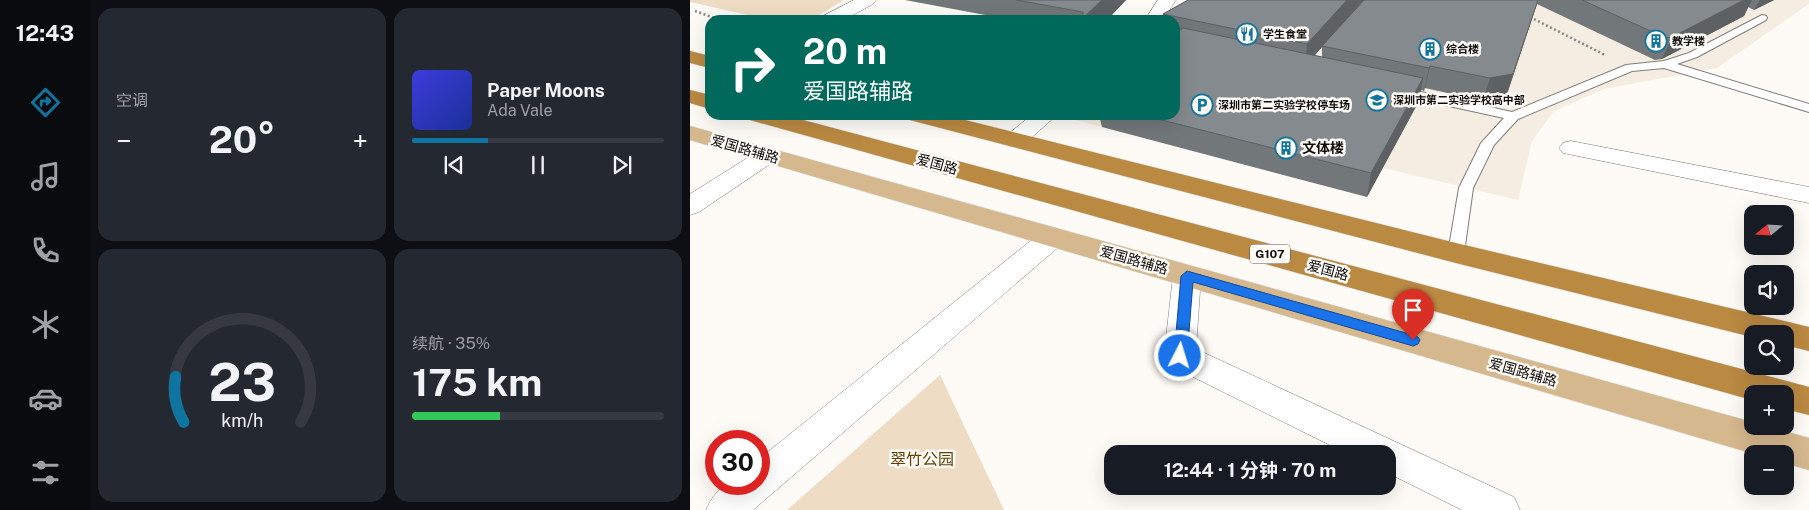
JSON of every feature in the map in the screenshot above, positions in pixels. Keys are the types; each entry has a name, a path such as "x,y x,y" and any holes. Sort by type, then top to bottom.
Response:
{"highway":[{"path":"690,58 705,61"},
{"path":"690,96 705,100"},
{"name":"爱国路","path":"776,120 1750,385"},
{"path":"937,120 1456,253 1809,339"},
{"name":"爱国路","path":"1794,397 1809,401"}],"main road":[{"name":"爱国路辅路","path":"690,133 1809,454"}],"street":[{"path":"839,15 867,0"},
{"path":"1158,15 1168,0"},
{"path":"1014,140 1040,120"},
{"path":"1571,148 1809,195"},
{"path":"690,206 768,155"},
{"path":"770,472 1053,237"},
{"path":"1187,276 1180,356 1365,445"},
{"path":"1396,460 1501,510"},
{"path":"725,510 743,495"}],"lane":[{"path":"1456,253 1466,188 1488,143 1513,116 1630,68 1665,64 1693,55 1762,18 1744,11"},
{"path":"1665,64 1809,108"},
{"path":"1387,89 1513,116"}],"path":[{"path":"695,11 706,15"},
{"path":"1523,14 1630,68"}],"shaded area":[{"name":"深圳市第二实验学校高中部","path":"1232,0 1809,0 1809,4 1717,68 1604,89 1554,111 1532,141 1518,200 1383,168 1367,197 1076,120 1180,120 1180,105"}],"green space":[{"path":"690,0 844,0 819,15 747,15 690,2"},
{"name":"翠竹公园","path":"940,375 1004,510 787,510"}],"building":[{"path":"1016,0 1102,0 1086,15 1083,15 1083,12"},
{"name":"学生食堂","path":"1188,0 1347,0 1307,44 1180,18 1180,15 1163,14"},
{"name":"综合楼","path":"1364,0 1538,0 1513,74 1490,78 1430,66 1429,68 1322,46"},
{"path":"1582,0 1744,0 1672,37 1666,38"},
{"path":"1183,28 1423,78 1371,173 1162,120 1180,120 1180,31"}],"place":[{"name":"学生食堂","path":"1247,34"},
{"name":"教学楼","path":"1656,41"},
{"name":"综合楼","path":"1430,49"},
{"name":"深圳市第二实验学校高中部","path":"1377,100"},
{"name":"深圳市第二实验学校停车场","path":"1202,105"},
{"name":"文体楼","path":"1286,148"}],"route":[{"path":"1180,356 1187,276 1413,340"}]}
